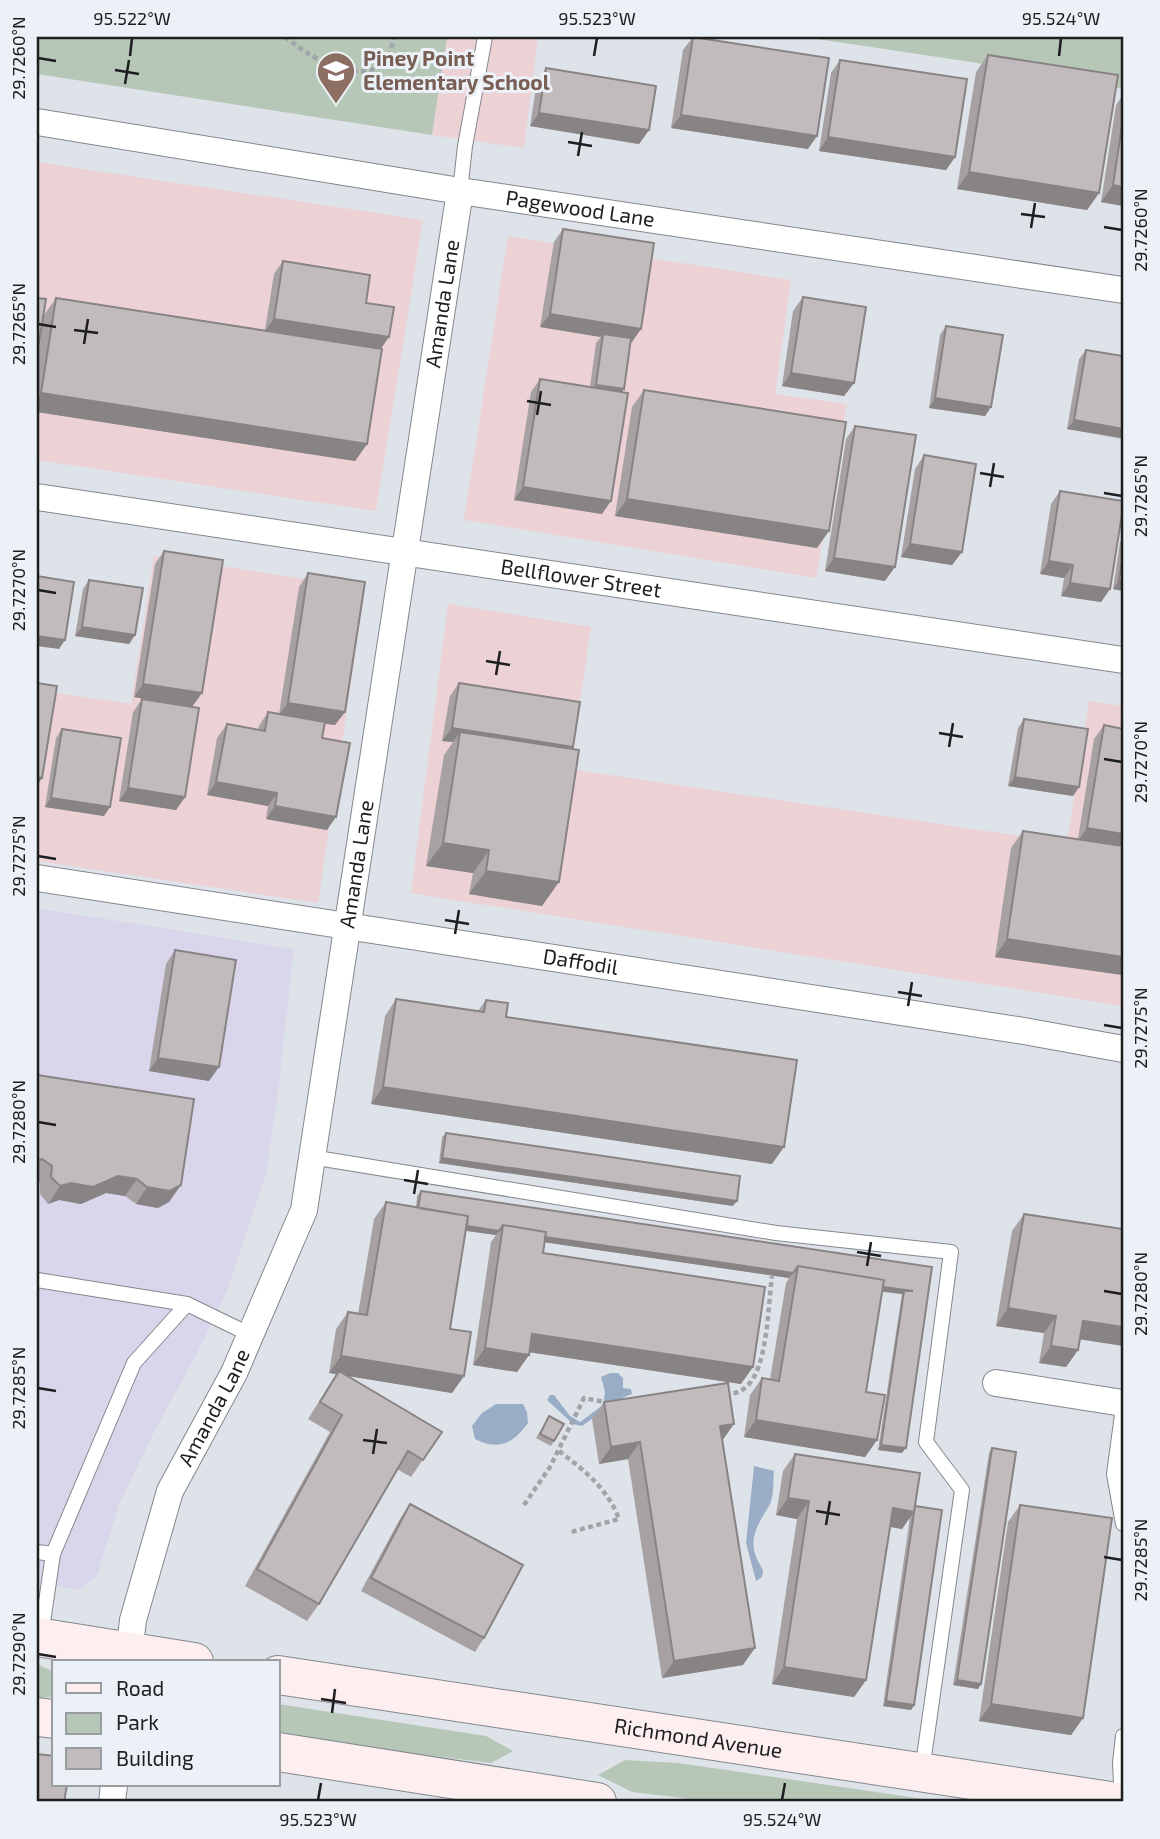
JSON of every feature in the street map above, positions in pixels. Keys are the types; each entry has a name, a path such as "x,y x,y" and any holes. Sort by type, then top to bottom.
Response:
{"main road":[{"path":"39,1637 128,1657 168,1660"},
{"name":"Richmond Avenue","path":"280,1675 1119,1802"},
{"path":"280,1752 597,1802"}],"street":[{"name":"Pagewood Lane","path":"37,122 460,191 1123,290"},
{"name":"Amanda Lane","path":"128,1657 133,1620 170,1491 234,1373 304,1210 460,191"},
{"name":"Bellflower Street","path":"37,497 1123,660"},
{"name":"Daffodil","path":"37,878 348,924 1123,1049"},
{"path":"996,1383 1123,1405"}],"lane":[{"name":"Amanda Lane","path":"460,191 465,146 485,37"},
{"path":"312,1157 776,1233 951,1252 926,1442 962,1490 921,1772"},
{"path":"37,1280 187,1304 251,1335"},
{"path":"39,1637 48,1601 53,1554 134,1363 187,1304"},
{"path":"1123,1405 1114,1474 1123,1524"},
{"path":"37,1552 53,1554"},
{"path":"1119,1802 1123,1736"}],"path":[{"path":"285,37 303,51 332,66 360,71 383,66 390,54 394,37"},
{"path":"722,1395 736,1393 747,1387 757,1371 772,1276"},
{"path":"524,1505 565,1441 584,1398 613,1404"},
{"path":"559,1451 586,1472 612,1502 619,1519 571,1532"}],"shaded area":[{"path":"447,37 538,37 524,148 432,135"},
{"path":"37,162 423,220 376,511 37,460"},
{"path":"508,236 791,280 775,394 847,404 816,578 464,520"},
{"path":"154,556 365,588 318,903 37,861 37,690 131,704"},
{"path":"448,604 591,627 570,769 1067,843 1089,701 1123,706 1123,1006 411,893"},
{"path":"37,908 294,949 266,1174 228,1288 119,1505 97,1575 80,1590 37,1583"}],"green space":[{"name":"Piney Point Elementary School","path":"37,37 447,37 432,135 37,74"},
{"path":"804,37 1123,37 1123,89 971,62"},
{"path":"37,1664 52,1671 52,1696 37,1699"},
{"path":"280,1704 486,1736 513,1751 491,1763 280,1737"},
{"path":"625,1760 678,1763 944,1802 716,1802 632,1792 598,1775"}],"water":[{"path":"618,1373 623,1378 623,1388 631,1389 632,1394 622,1398 619,1412 596,1416 582,1426 573,1424 547,1400 550,1395 554,1395 570,1416 580,1422 603,1405 605,1392 601,1377"},
{"path":"496,1404 523,1404 528,1423 511,1440 491,1445 475,1439 472,1426 482,1413"},
{"path":"754,1466 774,1471 771,1501 754,1536 754,1552 763,1570 762,1577 756,1581 746,1543"}],"building":[{"path":"693,37 829,58 817,136 681,115"},
{"path":"988,55 1118,75 1099,193 969,172"},
{"path":"840,60 967,79 955,157 828,137"},
{"path":"546,68 656,86 649,130 539,113"},
{"path":"1123,119 1123,187 1113,185"},
{"path":"563,229 654,243 641,329 550,314"},
{"path":"283,261 370,275 366,303 394,307 389,337 274,319"},
{"path":"803,297 866,307 854,383 791,373"},
{"path":"37,298 46,299 37,355"},
{"path":"56,298 382,349 367,444 41,393"},
{"path":"946,326 1003,335 991,407 935,398"},
{"path":"603,334 631,338 624,389 596,385"},
{"path":"1086,350 1123,356 1123,429 1074,420"},
{"path":"540,379 628,393 611,501 523,487"},
{"path":"644,390 846,422 829,531 627,499"},
{"path":"855,426 916,435 895,567 834,558"},
{"path":"924,455 976,464 962,552 910,544"},
{"path":"1060,491 1123,501 1110,589 1070,583 1073,565 1049,561"},
{"path":"164,551 223,560 202,693 143,684"},
{"path":"1123,555 1123,581 1119,580"},
{"path":"308,573 365,582 345,712 288,703"},
{"path":"37,576 74,582 65,640 37,636"},
{"path":"89,580 143,588 135,635 82,627"},
{"path":"37,683 57,686 42,778 37,777"},
{"path":"459,683 580,702 573,747 452,728"},
{"path":"142,699 199,708 185,797 128,788"},
{"path":"268,712 325,722 322,738 350,743 336,817 275,806 277,793 216,782 227,724 265,731"},
{"path":"1024,719 1088,729 1079,787 1015,777"},
{"path":"1104,725 1123,729 1123,834 1087,828"},
{"path":"62,729 121,738 110,807 51,798"},
{"path":"460,732 579,750 559,882 486,871 489,850 443,843"},
{"path":"1023,831 1123,846 1123,957 1007,939"},
{"path":"175,950 236,960 219,1067 158,1058"},
{"path":"396,999 484,1012 486,1000 508,1003 506,1017 797,1060 784,1147 383,1087"},
{"path":"37,1075 194,1099 181,1185 170,1191 147,1187 137,1179 118,1176 93,1187 71,1183 60,1186 51,1177 52,1166 42,1159 37,1161"},
{"path":"446,1133 740,1176 737,1201 442,1158"},
{"path":"421,1191 932,1267 906,1448 881,1445 904,1291 913,1291 883,1287 884,1280 798,1266 793,1273 545,1237 546,1232 503,1225 499,1231 467,1226 468,1216 418,1208"},
{"path":"386,1202 468,1216 450,1329 471,1332 464,1376 341,1356 348,1312 367,1315"},
{"path":"1024,1214 1123,1229 1123,1327 1083,1321 1078,1350 1051,1346 1056,1316 1008,1308"},
{"path":"503,1225 546,1232 543,1253 765,1287 753,1367 532,1334 529,1355 485,1348"},
{"path":"798,1266 884,1280 866,1392 885,1395 877,1440 756,1420 762,1378 779,1381"},
{"path":"339,1371 442,1432 423,1460 408,1451 319,1604 257,1569 342,1415 320,1402"},
{"path":"728,1383 734,1424 720,1426 755,1648 674,1661 640,1442 611,1447 604,1402"},
{"path":"549,1416 564,1424 554,1441 540,1434"},
{"path":"992,1448 1016,1452 981,1684 957,1680"},
{"path":"795,1454 920,1473 914,1512 893,1508 866,1680 784,1667 809,1501 788,1498"},
{"path":"410,1504 523,1565 484,1638 371,1578"},
{"path":"1020,1505 1112,1518 1083,1718 991,1704"},
{"path":"915,1506 942,1510 914,1705 886,1701"},
{"path":"37,1754 52,1756 52,1786 67,1786 64,1802 37,1802"}],"place":[{"name":"Piney Point Elementary School","path":"336,105"}]}
